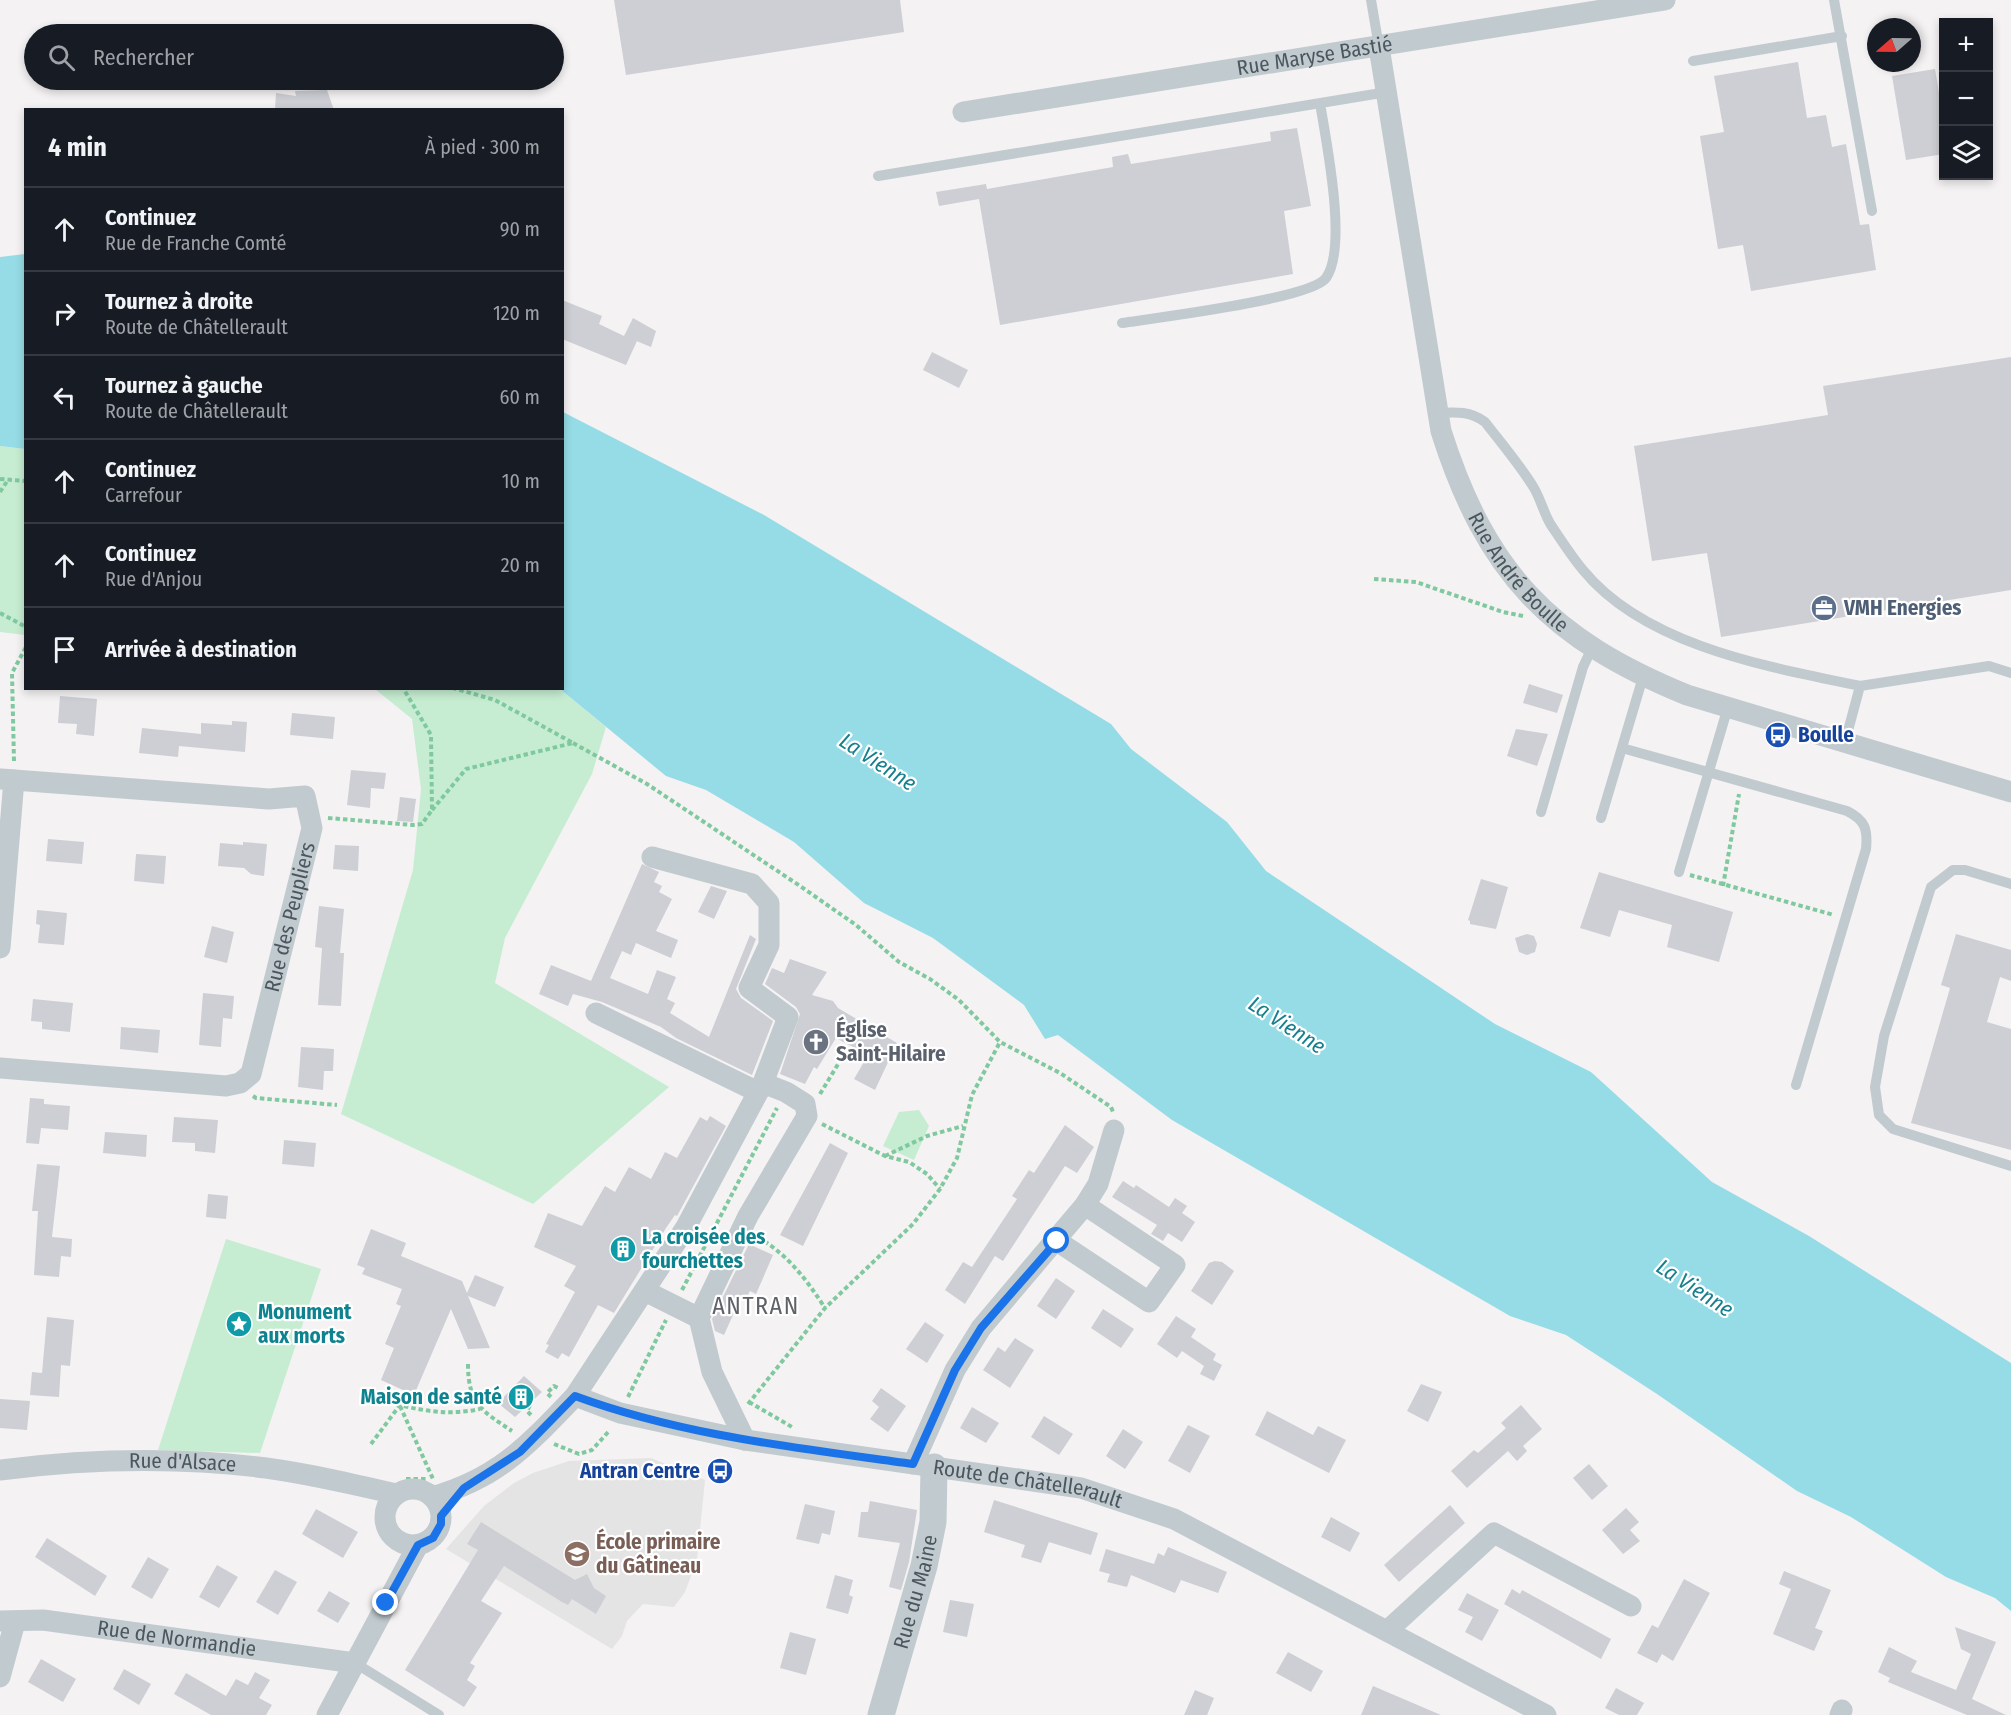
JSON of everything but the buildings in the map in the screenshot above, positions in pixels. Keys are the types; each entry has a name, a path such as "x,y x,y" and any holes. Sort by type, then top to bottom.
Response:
{"street":[{"name":"Rue Maryse Bastié","path":"963,112 1665,0"},
{"name":"Rue André Boulle","path":"1380,47 1438,412 1456,478 1475,521 1506,566 1544,610 1592,648 1643,677 1687,695 2011,792"},
{"name":"Rue des Peupliers","path":"7,779 269,799 305,796 312,828 251,1074 240,1083"},
{"path":"0,948 7,779"},
{"path":"441,1516 464,1488 520,1452 575,1396 686,1227 760,1088 788,1017 749,988 769,945 769,903 752,884 652,857"},
{"path":"596,1013 760,1088 786,1092 806,1110 743,1228 699,1318 712,1372 745,1440"},
{"path":"0,1068 225,1086 240,1083"},
{"path":"924,1466 955,1370 981,1328 1057,1241 1085,1205 1098,1184 1114,1130"},
{"path":"1057,1241 1149,1302 1175,1265 1085,1205"},
{"path":"645,1291 699,1318"},
{"name":"Route de Châtellerault","path":"575,1396 620,1413 745,1440 1081,1488 1174,1519 1546,1715"},
{"name":"Rue d'Alsace","path":"0,1470 60,1462 207,1463 266,1468 364,1487 399,1487"},
{"name":"Rue du Maine","path":"881,1715 924,1566 933,1522 924,1466"},
{"path":"364,1487 384,1517 390,1534 396,1540 418,1545"},
{"path":"384,1517 390,1500 399,1487 464,1488"},
{"path":"327,1715 398,1578 418,1545 433,1538 441,1524 441,1516 432,1488"},
{"path":"1387,1631 1494,1533 1631,1606"},
{"path":"396,1540 398,1578"},
{"name":"Rue de Normandie","path":"7,1621 43,1620 355,1663"},
{"path":"0,1677 7,1621"}],"lane":[{"path":"1371,0 1380,47"},
{"path":"1834,0 1872,211"},
{"path":"1693,60 1842,36"},
{"path":"878,176 1387,92"},
{"path":"1122,323 1298,294 1325,281 1331,268 1334,249 1334,201 1320,103"},
{"path":"1438,412 1462,412 1485,422 1534,489 1551,524 1583,571 1616,602 1655,626 1714,650 1786,671 1860,686 1989,666 2011,673"},
{"path":"1541,812 1583,667 1592,648"},
{"path":"1601,818 1643,677"},
{"path":"1845,742 1860,686"},
{"path":"1679,872 1728,707"},
{"path":"1622,748 1847,811 1859,817 1865,825 1866,849 1796,1085"},
{"path":"2011,884 1965,870 1953,870 1930,886 1884,1036 1875,1087 1879,1114 1893,1129 2011,1166"},
{"path":"355,1663 439,1715"}],"path":[{"path":"0,479 24,481"},
{"path":"0,492 9,480"},
{"path":"1374,579 1416,582 1518,616 1544,610"},
{"path":"0,613 24,626"},
{"path":"7,779 12,673 24,652"},
{"path":"404,690 431,735 432,810"},
{"path":"460,690 495,700 647,784 856,925 899,962 930,979 959,1000 1000,1042 1060,1074 1110,1107 1115,1117 1114,1130"},
{"path":"310,816 422,824 466,769 573,742"},
{"path":"1723,886 1741,781"},
{"path":"1679,872 1723,886 1846,918"},
{"path":"735,1419 825,1308 913,1224 940,1189 957,1158 972,1095 1000,1042"},
{"path":"240,1083 256,1098 337,1105"},
{"path":"806,1110 885,1156 909,1162 927,1174 940,1189"},
{"path":"885,1156 927,1136 964,1126"},
{"path":"743,1228 776,1248 799,1269 825,1308"},
{"path":"400,1406 432,1412 461,1413 480,1409"},
{"path":"371,1444 400,1406"},
{"path":"400,1406 432,1488"},
{"path":"399,1487 432,1488 442,1477"}],"shaded area":[{"name":"École primaire du Gâtineau","path":"651,1458 705,1480 697,1560 685,1592 674,1607 643,1604 627,1621 622,1636 612,1649 446,1549 484,1506 514,1483 533,1473 569,1461"}],"green space":[{"path":"0,446 24,449 24,635 0,632"},
{"path":"376,690 561,690 606,727 592,774 505,938 495,983 669,1087 533,1204 341,1114 413,870 421,789 412,719"},
{"path":"919,1110 929,1126 914,1160 883,1146 899,1112"},
{"path":"226,1239 321,1269 260,1453 158,1450"}],"water":[{"path":"24,254 24,449 0,446 0,257"},
{"name":"La Vienne","path":"564,413 764,515 1111,724 1131,749 1227,822 1266,871 1495,1024 1591,1072 1712,1182 1809,1236 2011,1363 2011,1611 1995,1598 1946,1577 1851,1517 1797,1491 1657,1394 1566,1335 1510,1316 1172,1120 1058,1035 1045,1039 1024,1005 933,938 864,903 794,842 706,790 666,776 561,690 564,690"}],"place":[{"name":"VMH Energies","path":"1824,608"},
{"name":"Boulle","path":"1778,735"},
{"name":"Église Saint-Hilaire","path":"816,1042"},
{"name":"La croisée des fourchettes","path":"623,1249"},
{"name":"Monument aux morts","path":"239,1324"},
{"name":"Maison de santé","path":"521,1397"},
{"name":"Antran Centre","path":"720,1471"},
{"name":"École primaire du Gâtineau","path":"577,1554"}],"district":[{"name":"ANTRAN","path":"756,1306"}],"route":[{"path":"386,1603 418,1545 426,1543 438,1532 441,1516 464,1488 502,1466 520,1452 575,1396 620,1413 745,1440 913,1464 955,1370 981,1328 1057,1241"}]}
